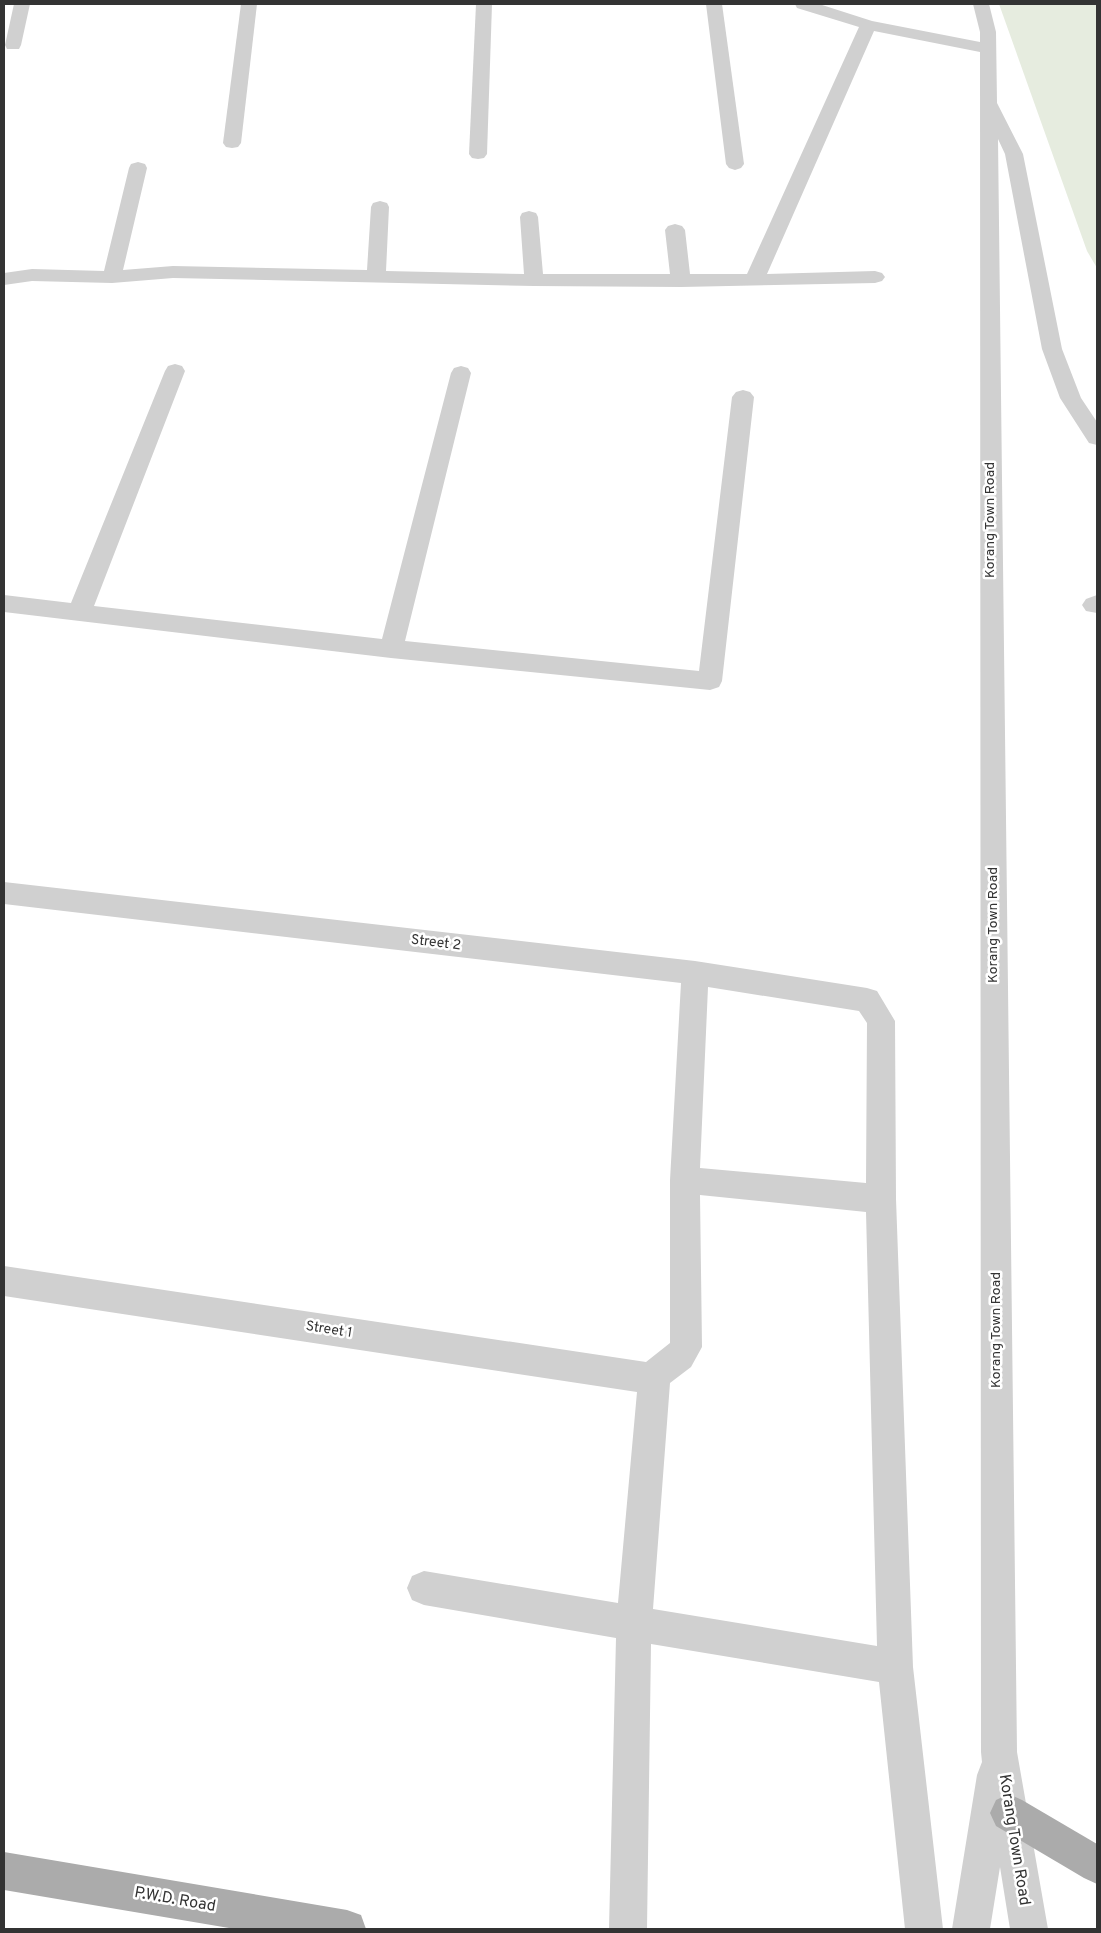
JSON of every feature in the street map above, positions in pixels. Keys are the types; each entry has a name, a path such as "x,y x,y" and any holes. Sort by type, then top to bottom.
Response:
{"main road":[{"path":"1009,1813 1097,1865"},
{"name":"P.W.D. Road","path":"4,1871 347,1929"}],"street":[{"path":"13,45 22,4"},
{"path":"232,143 249,4"},
{"path":"478,154 484,4"},
{"path":"714,4 735,164"},
{"path":"804,4 868,25 988,49"},
{"name":"Korang Town Road","path":"981,4 988,32 999,1752 1028,1929"},
{"path":"754,280 868,25"},
{"name":"Korang Town Road","path":"987,99 1014,154 1052,349 1070,398 1097,438"},
{"path":"112,277 138,168"},
{"path":"376,276 380,207"},
{"path":"529,216 534,280"},
{"path":"675,230 681,281"},
{"path":"4,279 32,275 112,277 173,272 534,280 681,281 876,277"},
{"path":"80,611 175,371"},
{"path":"391,649 461,374"},
{"path":"4,604 80,611 391,649 710,681 743,397"},
{"name":"Street 2","path":"4,893 695,973 867,1000 881,1021 881,1199"},
{"path":"628,1929 634,1623 654,1379 656,1372 679,1357 686,1346 685,1180 695,973"},
{"path":"685,1180 881,1199 895,1667 924,1929"},
{"name":"Street 1","path":"4,1281 654,1379"},
{"path":"424,1588 895,1667"},
{"name":"Korang Town Road","path":"971,1929 999,1752"}],"shaded area":[{"path":"999,4 1097,4 1097,268 1087,251"}]}
